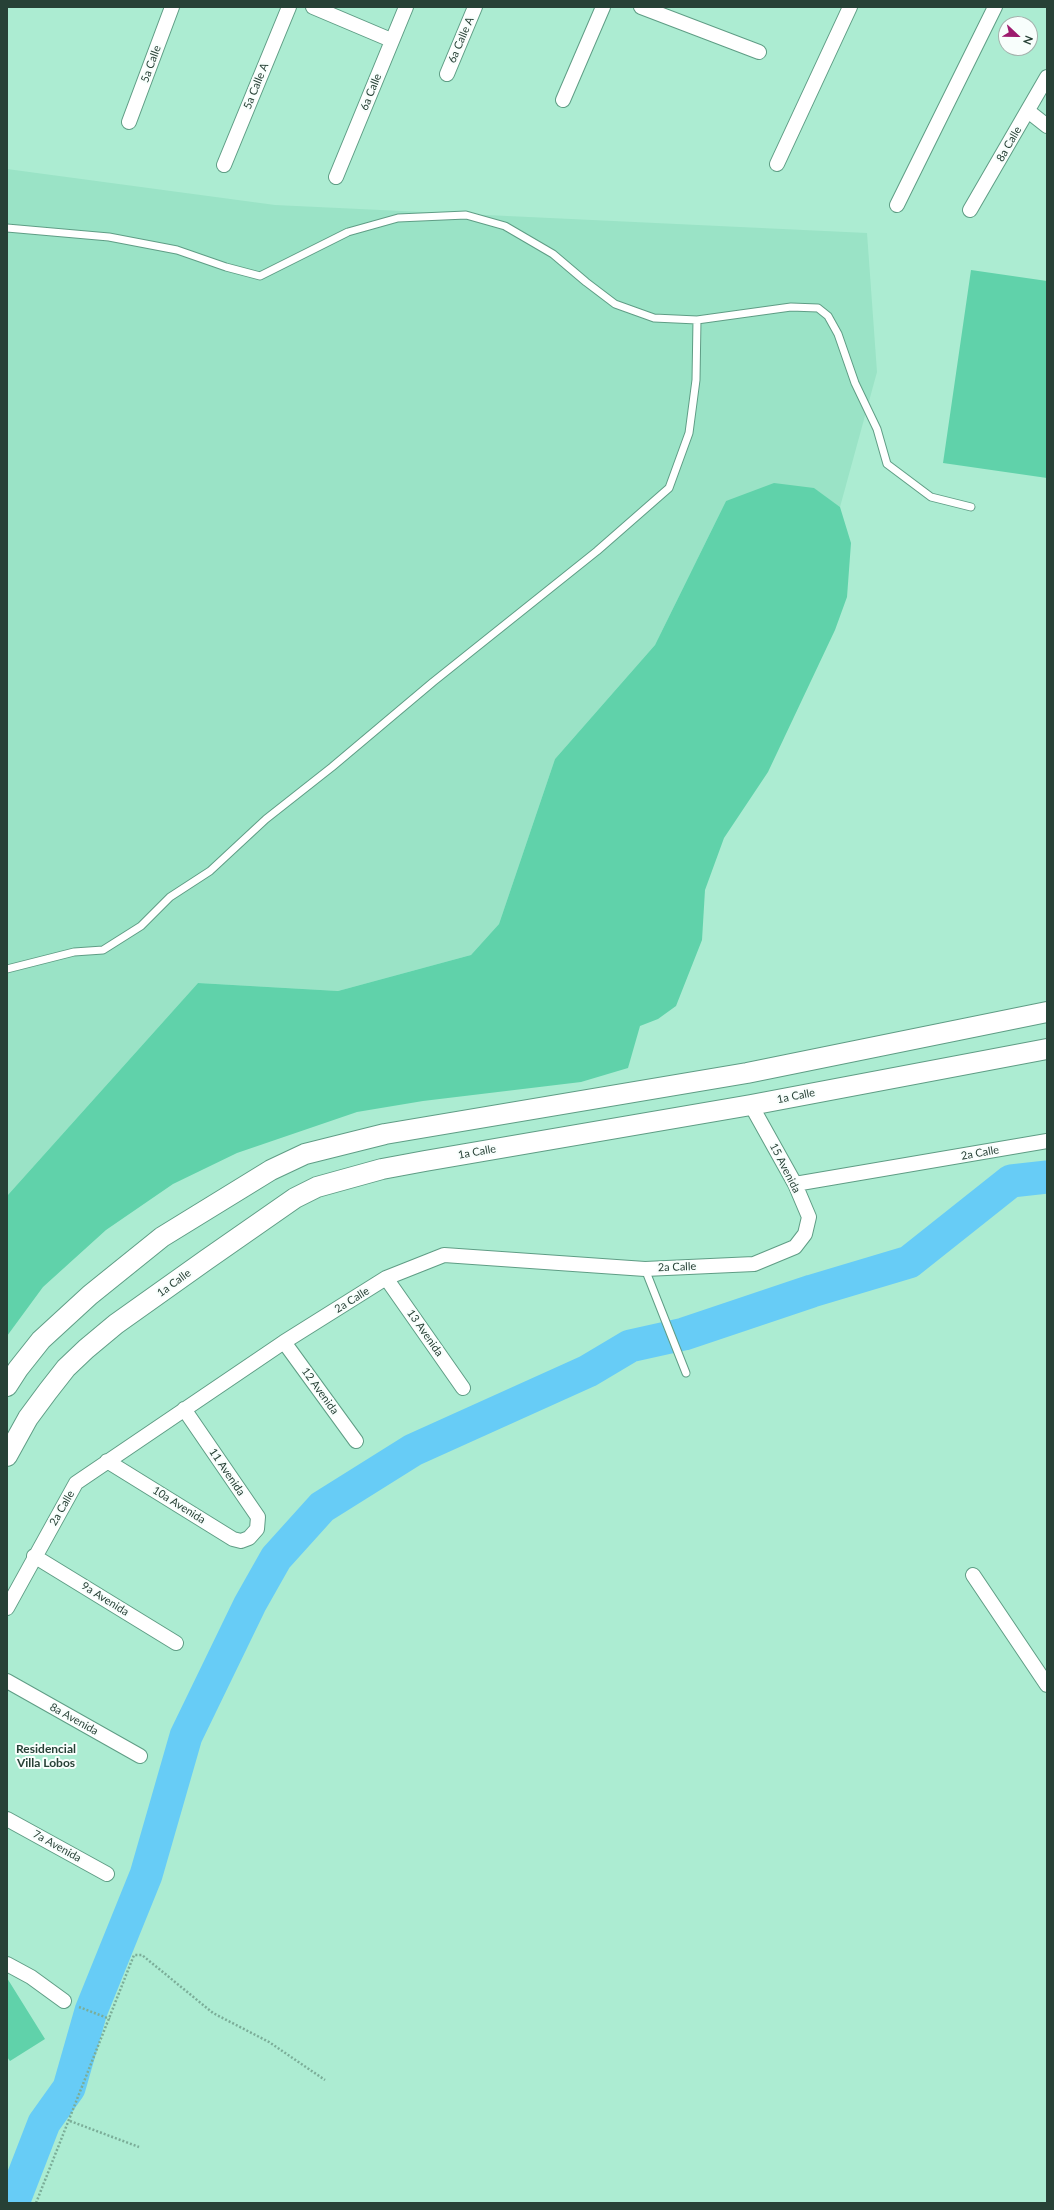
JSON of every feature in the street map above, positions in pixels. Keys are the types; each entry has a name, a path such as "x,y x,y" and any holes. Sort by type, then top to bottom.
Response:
{"main road":[{"path":"7,1386 18,1369 41,1340 90,1295 162,1237 271,1170 305,1154 344,1143 386,1134 748,1072 1047,1012"},
{"name":"1a Calle","path":"7,1456 28,1418 48,1391 66,1368 86,1350 116,1324 206,1260 295,1198 317,1187 382,1169 751,1104 1047,1049"}],"street":[{"name":"5a Calle","path":"129,122 172,7"},
{"name":"5a Calle A","path":"224,165 289,7"},
{"path":"313,7 392,40"},
{"name":"6a Calle","path":"336,177 406,7"},
{"name":"6a Calle A","path":"447,74 475,7"},
{"path":"562,100 603,7"},
{"path":"641,7 759,52"},
{"path":"777,164 850,7"},
{"path":"896,205 995,7"},
{"name":"8a Calle","path":"970,210 1047,77"},
{"path":"1028,111 1047,126"},
{"name":"15 Avenida","path":"751,1104 795,1184 808,1217 805,1234"},
{"name":"2a Calle","path":"795,1184 1047,1142"},
{"name":"2a Calle","path":"7,1608 34,1556 76,1483 284,1342 386,1278 444,1255 645,1269 754,1264 788,1251 801,1241 805,1234"},
{"name":"13 Avenida","path":"386,1278 463,1388"},
{"name":"12 Avenida","path":"284,1342 356,1441"},
{"name":"11 Avenida","path":"184,1409 258,1517 259,1525 252,1536"},
{"name":"10a Avenida","path":"107,1461 233,1539 245,1540 252,1536"},
{"name":"9a Avenida","path":"34,1556 176,1642"},
{"path":"974,1575 1047,1685"},
{"name":"8a Avenida","path":"7,1681 140,1756"},
{"name":"7a Avenida","path":"7,1818 107,1874"},
{"path":"7,1964 31,1977 70,2003"}],"lane":[{"path":"7,228 109,237 162,247 260,276 348,232 398,218 466,215 505,226 554,254 586,282 615,304 654,318 697,320 791,307 818,308 828,316 838,334 855,383 877,429 887,464 931,497 971,507"},
{"path":"7,969 74,952 103,950 141,926 170,897 210,871 266,819 597,551 669,488 689,433 696,380 697,320"},
{"path":"645,1269 674,1346 686,1373"}],"path":[{"path":"36,2203 70,2121 134,1955 142,1955 213,2013 269,2042 325,2080"},
{"path":"70,2003 110,2019"},
{"path":"70,2121 139,2147"}],"shaded area":[{"path":"7,169 275,205 867,233 877,372 840,507 813,488 726,501 655,645 555,759 499,924 471,955 338,991 198,983 7,1196"},
{"path":"971,270 1047,281 1047,478 943,463"},
{"path":"774,483 814,488 840,507 851,543 847,597 835,630 768,772 724,838 705,890 702,940 676,1006 658,1019 640,1026 628,1068 581,1082 423,1101 357,1112 237,1153 173,1184 106,1230 43,1287 7,1336 7,1196 198,983 338,991 471,955 499,924 555,759 655,645 726,501"},
{"path":"7,1978 45,2039 10,2061 7,2057"}],"waterway":[{"path":"13,2203 44,2123 69,2088 91,2011 146,1875 186,1736 250,1604 276,1558 322,1507 413,1450 588,1371 630,1346 684,1334 812,1291 909,1262 1011,1181 1047,1177"}],"district":[{"name":"Residencial Villa Lobos","path":"46,1756"}]}
